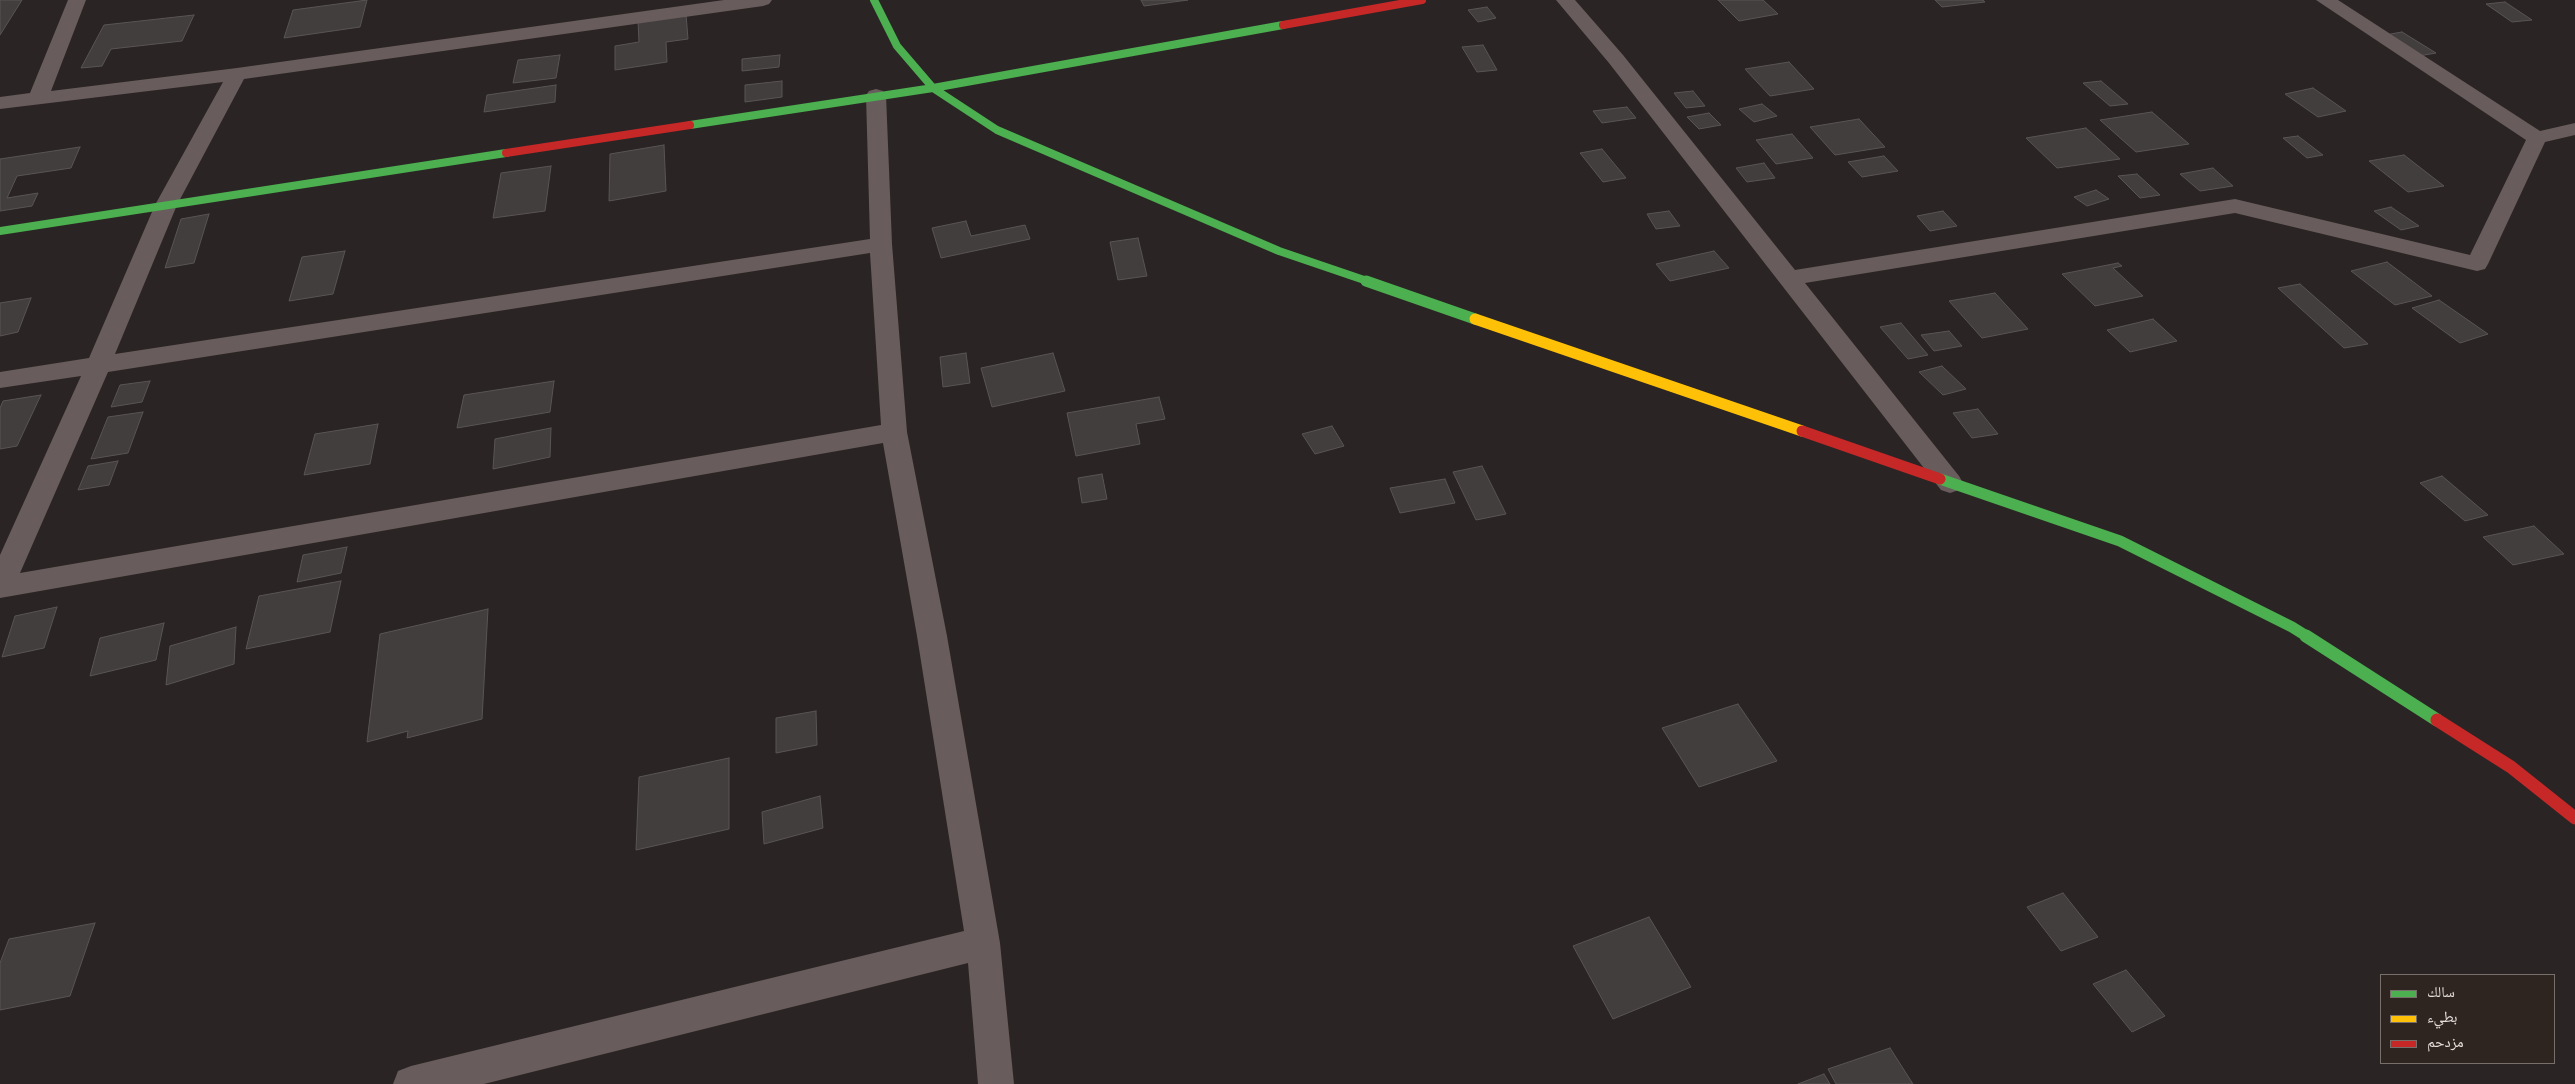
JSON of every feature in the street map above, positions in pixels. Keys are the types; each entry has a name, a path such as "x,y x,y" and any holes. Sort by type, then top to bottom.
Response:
{"street":[{"path":"38,98 77,0"},
{"path":"0,103 237,74 763,0"},
{"path":"874,0 897,46 933,88 997,130 1279,251 2120,541 2292,627 2511,767 2575,818"},
{"path":"0,230 876,95 933,88 1422,0"},
{"path":"1564,0 1616,59 1950,482"},
{"path":"2325,0 2537,138 2575,129"},
{"path":"0,586 100,364 166,205 237,74"},
{"path":"876,95 881,244 894,432 932,636 983,943 996,1084"},
{"path":"1789,278 2236,206 2477,264 2537,138"},
{"path":"0,380 881,244"},
{"path":"0,586 894,432"},
{"path":"411,1084 983,943"}],"building":[{"path":"0,0 22,0 0,35"},
{"path":"367,0 360,27 284,38 293,10"},
{"path":"1141,0 1188,0 1144,6"},
{"path":"1718,0 1763,0 1778,14 1739,21"},
{"path":"1935,0 1983,0 1985,2 1942,7"},
{"path":"2505,2 2532,20 2512,22 2486,4"},
{"path":"1487,7 1496,18 1478,22 1468,10"},
{"path":"686,14 688,39 666,42 667,62 615,70 615,46 639,42 638,21"},
{"path":"194,15 182,41 111,49 102,66 81,68 104,25"},
{"path":"2402,32 2436,53 2419,56 2385,35"},
{"path":"1483,45 1497,70 1477,72 1462,47"},
{"path":"560,55 556,78 513,83 518,60"},
{"path":"780,55 779,67 742,71 742,59"},
{"path":"1789,62 1814,89 1770,96 1745,69"},
{"path":"782,81 782,97 745,102 745,85"},
{"path":"2101,81 2128,104 2110,106 2083,83"},
{"path":"556,85 555,102 484,112 487,95"},
{"path":"2313,88 2346,111 2318,117 2285,94"},
{"path":"1693,91 1705,106 1686,108 1674,93"},
{"path":"1762,104 1777,116 1754,122 1739,109"},
{"path":"1627,107 1636,118 1602,123 1593,111"},
{"path":"2152,112 2189,144 2136,152 2100,120"},
{"path":"1709,113 1721,125 1699,129 1687,117"},
{"path":"1859,119 1885,147 1835,155 1810,127"},
{"path":"2086,128 2120,159 2057,168 2026,138"},
{"path":"1792,134 1813,158 1776,164 1756,140"},
{"path":"2298,136 2323,155 2307,158 2283,138"},
{"path":"664,145 666,191 609,201 610,154"},
{"path":"80,147 71,168 17,176 7,198 38,193 32,206 0,211 0,159"},
{"path":"1602,149 1626,178 1603,182 1580,153"},
{"path":"2404,155 2444,186 2408,192 2369,161"},
{"path":"1884,156 1898,171 1862,177 1848,162"},
{"path":"1764,163 1775,178 1747,182 1736,168"},
{"path":"551,166 545,211 493,218 501,173"},
{"path":"2213,168 2233,186 2200,191 2180,174"},
{"path":"2137,174 2160,195 2140,198 2118,176"},
{"path":"2096,190 2109,199 2087,206 2074,197"},
{"path":"2391,207 2419,226 2401,230 2374,211"},
{"path":"1669,211 1680,226 1656,229 1647,214"},
{"path":"1943,211 1957,226 1930,231 1917,216"},
{"path":"209,214 194,263 165,268 181,219"},
{"path":"966,221 971,236 1025,225 1030,239 941,258 932,228"},
{"path":"1138,238 1147,276 1118,280 1110,242"},
{"path":"345,251 333,294 289,301 302,257"},
{"path":"1714,251 1729,268 1670,281 1656,264"},
{"path":"2387,262 2432,296 2395,305 2351,271"},
{"path":"2118,263 2122,266 2113,268 2143,296 2095,306 2062,274"},
{"path":"2300,284 2368,344 2344,348 2278,288"},
{"path":"1995,293 2028,329 1982,338 1949,301"},
{"path":"31,298 18,332 0,336 0,303"},
{"path":"2439,300 2488,334 2460,343 2412,308"},
{"path":"2153,319 2177,341 2130,352 2107,330"},
{"path":"1901,323 1928,355 1908,359 1880,327"},
{"path":"1949,331 1962,346 1934,351 1921,335"},
{"path":"966,353 970,383 943,387 940,357"},
{"path":"1053,353 1065,391 992,407 981,368"},
{"path":"1942,366 1966,389 1943,395 1919,372"},
{"path":"150,381 142,402 111,407 120,385"},
{"path":"554,381 550,412 457,428 464,395"},
{"path":"41,395 17,446 0,449 0,408 3,401"},
{"path":"1159,397 1165,419 1136,424 1140,444 1076,456 1067,413"},
{"path":"1978,409 1998,434 1972,438 1953,413"},
{"path":"143,412 128,453 91,459 108,417"},
{"path":"378,424 370,464 304,475 315,434"},
{"path":"1332,426 1344,446 1315,454 1302,434"},
{"path":"551,428 550,457 493,469 495,439"},
{"path":"118,461 109,485 78,490 88,466"},
{"path":"1482,466 1506,514 1476,520 1453,472"},
{"path":"1102,474 1107,499 1082,503 1078,478"},
{"path":"2442,476 2488,515 2465,521 2420,483"},
{"path":"1445,479 1455,503 1400,513 1390,488"},
{"path":"2534,526 2564,554 2513,565 2483,537"},
{"path":"347,547 341,573 297,582 303,555"},
{"path":"341,581 330,632 246,649 259,596"},
{"path":"57,607 44,648 2,657 15,616"},
{"path":"488,609 482,719 407,738 408,731 367,742 380,634"},
{"path":"164,623 156,660 90,676 100,638"},
{"path":"236,627 234,664 166,685 170,646"},
{"path":"1738,704 1777,761 1699,787 1662,728"},
{"path":"816,711 817,745 776,753 776,718"},
{"path":"729,758 729,829 636,850 639,777"},
{"path":"820,796 823,828 764,844 762,812"},
{"path":"2063,893 2098,937 2061,951 2027,907"},
{"path":"1649,917 1691,987 1613,1019 1573,946"},
{"path":"95,923 70,996 0,1010 0,963 9,939"},
{"path":"2126,970 2165,1016 2132,1032 2093,984"},
{"path":"1890,1048 1913,1084 1836,1084 1828,1069"},
{"path":"1824,1074 1830,1084 1798,1084"}],"traffic: fast":[{"path":"874,0 897,46 933,88 997,130 1279,251 1475,319"},
{"path":"690,125 933,88 1283,25"},
{"path":"0,231 506,153"},
{"path":"1940,479 2120,541 2292,627 2437,720"}],"traffic: slow":[{"path":"1475,319 1802,431"}],"traffic: jam":[{"path":"1283,25 1422,0"},
{"path":"506,153 690,125"},
{"path":"1802,431 1940,479"},
{"path":"2437,720 2511,767 2575,818"}]}
